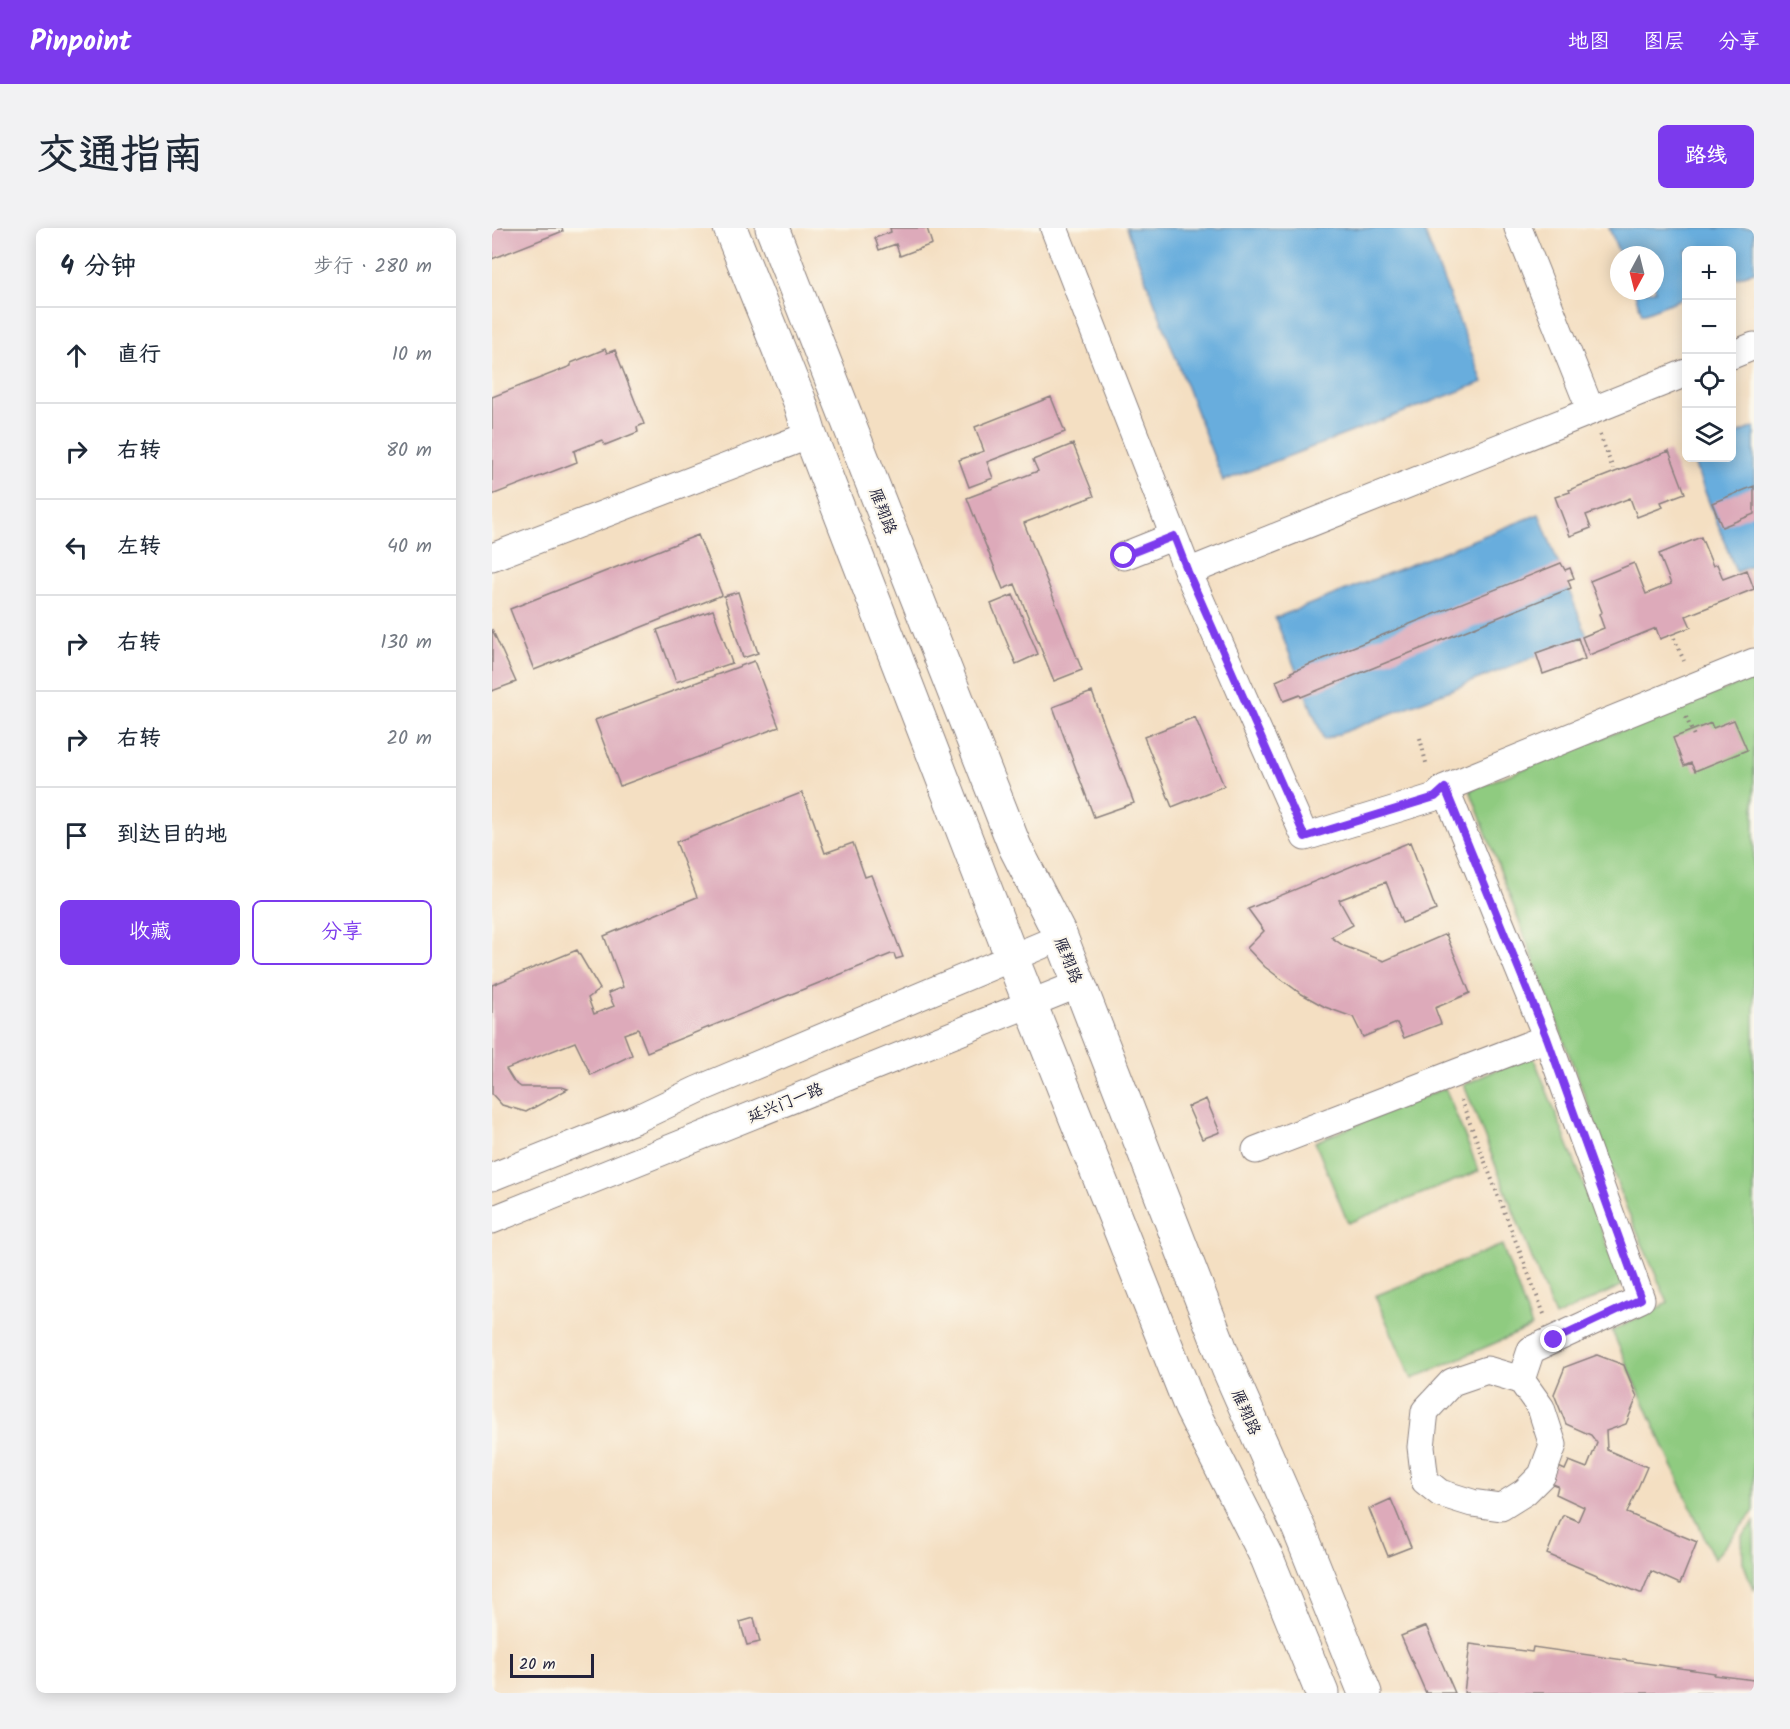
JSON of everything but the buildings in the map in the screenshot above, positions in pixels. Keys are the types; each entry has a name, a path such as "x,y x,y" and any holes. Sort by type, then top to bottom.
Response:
{"main road":[{"path":"730,228 800,402 810,435 1012,958 1191,1408 1267,1558 1322,1693"},
{"name":"雁翔路","path":"772,228 1015,847 1061,937 1228,1368 1299,1529 1365,1693"}],"street":[{"path":"1054,228 1188,572 1305,837 1435,797 1445,788 1754,662"},
{"path":"1518,228 1591,411"},
{"path":"1734,354 1754,346"},
{"path":"1188,572 1682,375"},
{"path":"492,557 810,435"},
{"path":"1124,556 1174,536"},
{"path":"1445,788 1547,1038 1641,1299 1531,1350 1521,1380"},
{"path":"492,1177 634,1120 698,1090 1061,937"},
{"name":"延兴门一路","path":"492,1220 1079,984"},
{"path":"1256,1150 1547,1038"},
{"path":"1486,1370 1521,1380 1541,1408 1553,1445 1542,1475 1525,1492 1501,1507 1472,1503 1440,1493 1425,1481 1421,1447 1425,1411 1452,1382 1486,1370"}],"path":[{"path":"1591,411 1613,469"},
{"path":"1451,1075 1554,1340"}],"green space":[{"path":"1754,678 1754,1511 1714,1559 1612,1331 1668,1303 1627,1209 1470,790"},
{"path":"1532,1053 1623,1285 1555,1317 1464,1085"},
{"path":"1445,1088 1479,1171 1348,1223 1315,1142"},
{"path":"1502,1245 1532,1327 1412,1379 1375,1296"},
{"path":"1754,1522 1754,1591 1743,1562 1742,1536"}],"water":[{"path":"1126,228 1423,228 1483,382 1223,481"},
{"path":"1609,228 1754,228 1754,271 1736,278 1736,246 1682,246 1682,299 1642,314 1637,300 1664,300 1664,246 1616,246"},
{"path":"1754,427 1754,565 1736,572 1694,462 1736,462 1736,434"},
{"path":"1539,514 1587,636 1324,740 1275,618"}],"route":[{"path":"1124,556 1174,536 1305,837 1435,797 1445,788 1547,1038 1641,1299 1554,1340"}]}
